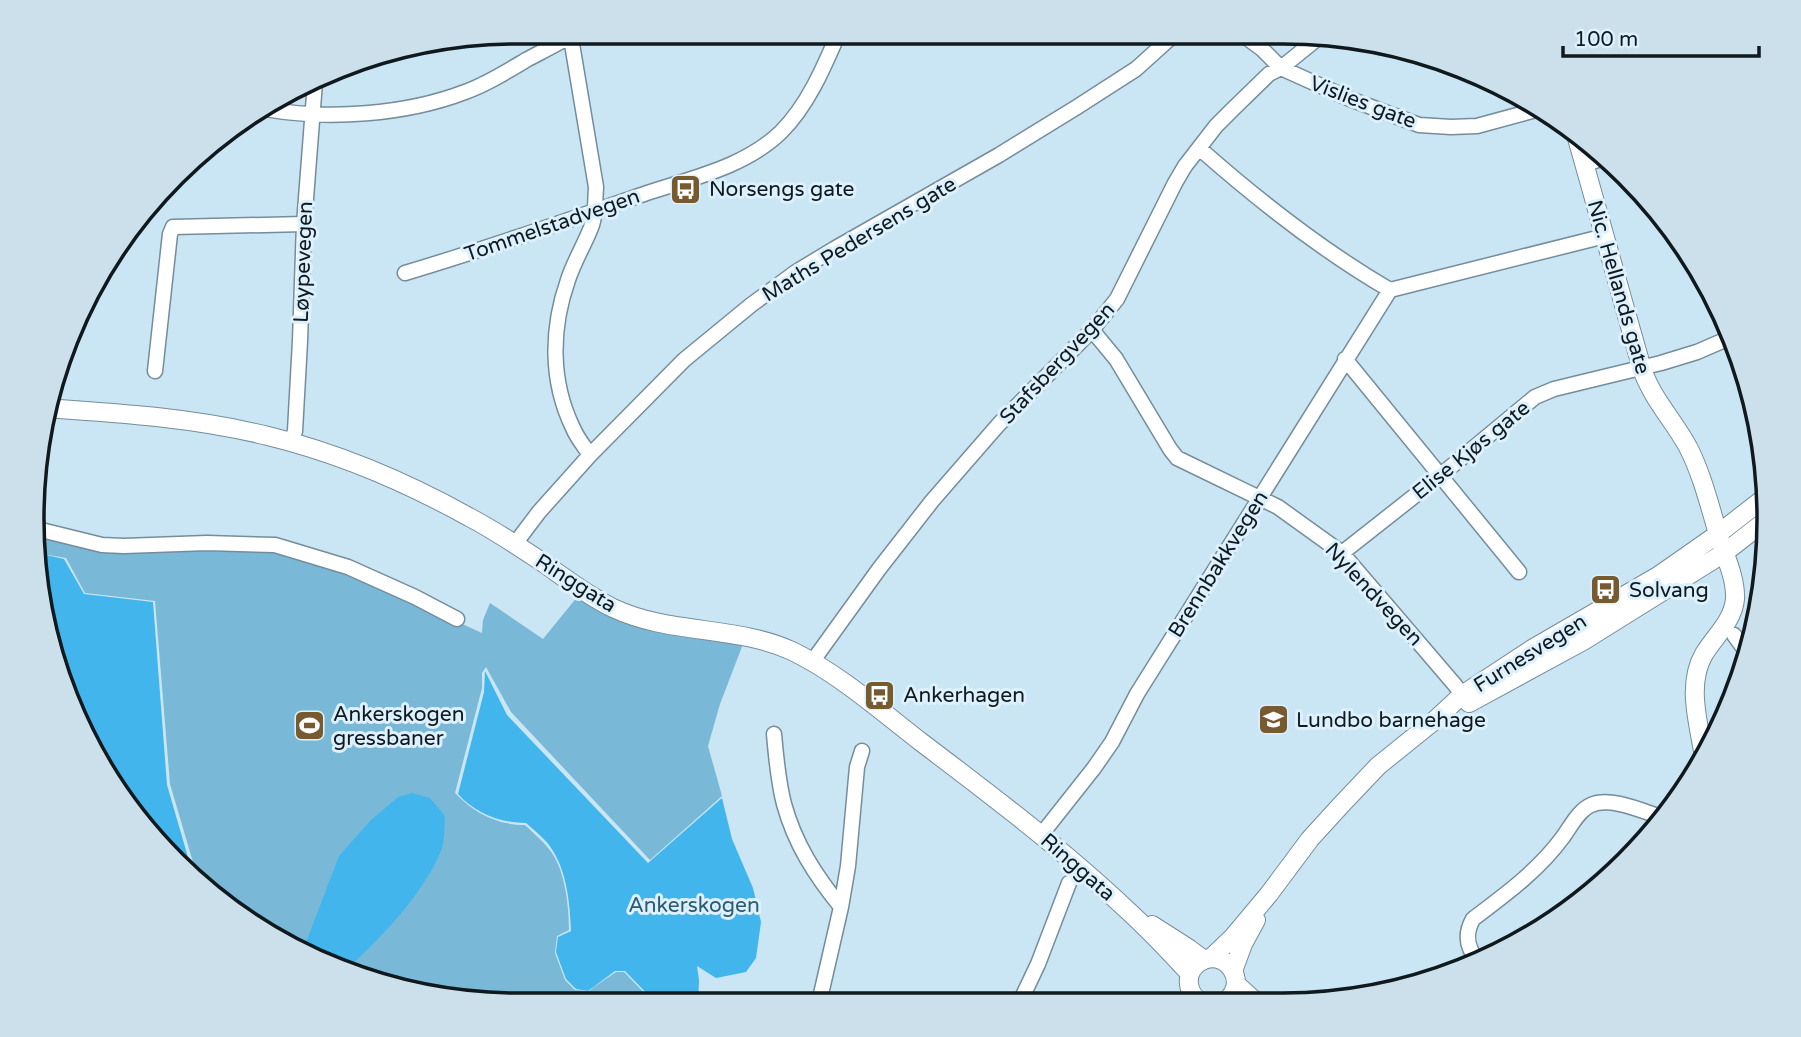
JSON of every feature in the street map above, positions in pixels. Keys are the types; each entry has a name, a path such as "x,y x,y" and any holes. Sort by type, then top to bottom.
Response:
{"main road":[{"name":"Nic. Hellands gate","path":"1580,148 1642,369 1653,394 1692,456 1733,585 1735,601 1731,613 1704,654 1695,676 1695,704 1701,741"},
{"name":"Ringgata","path":"57,409 194,422 291,442 398,481 471,518 599,600 629,615 650,622 771,643 812,662 872,704 1041,835 1125,908 1190,974"},
{"name":"Furnesvegen","path":"1190,974 1193,968 1233,936 1310,839 1378,766 1435,720 1532,649 1658,576 1757,504"},
{"name":"Furnesvegen","path":"1465,699 1583,641 1724,553 1757,527"},
{"name":"Furnesvegen","path":"1233,993 1243,944 1269,894"},
{"name":"Ringgata","path":"1125,908 1207,959 1224,961 1235,977"},
{"path":"1190,974 1189,987 1192,993"},
{"path":"1235,977 1249,993"}],"street":[{"path":"275,111 312,115 403,110 444,100 490,81 554,44"},
{"path":"575,44 596,187 595,212 568,278 559,310 555,346 558,386 565,410 573,430 590,456"},
{"name":"Tommelstadvegen","path":"405,273 711,173 753,153 767,144 791,120 815,86 834,44"},
{"name":"Maths Pedersens gate","path":"514,545 590,456 684,360 751,305 796,272 1077,107 1136,69 1164,44"},
{"name":"Vislies gate","path":"1255,44 1281,68 1350,99 1419,125 1477,126 1528,112"},
{"name":"Stafsbergvegen","path":"812,662 932,501 999,424 1092,330 1117,299 1175,183 1216,126 1269,74 1281,68 1310,45"},
{"name":"Løypevegen","path":"291,442 295,431 304,225 314,91"},
{"path":"1199,148 1241,185 1311,239 1390,290 1605,236"},
{"path":"1584,165 1595,161"},
{"path":"155,371 170,234 173,227 304,225"},
{"name":"Brennbakkvegen","path":"1041,835 1112,742 1137,694 1390,290"},
{"name":"Nylendvegen","path":"1092,330 1116,359 1177,458 1259,496 1304,524 1342,553 1465,699"},
{"name":"Elise Kjøs gate","path":"1342,553 1535,397 1554,389 1642,369 1723,341"},
{"path":"1345,359 1519,572"},
{"path":"44,531 102,545 207,542 275,545 348,567 457,619"},
{"path":"1734,635 1740,643"},
{"path":"774,734 780,790 789,821 815,874 841,907"},
{"path":"820,993 841,907 848,866 855,787 862,751"},
{"path":"1472,953 1467,936 1473,919 1521,884 1556,847 1583,809 1605,802 1653,815"},
{"path":"1024,993 1069,883"}],"shaded area":[{"name":"Ankerskogen","path":"45,534 69,540 272,549 341,569 482,633 483,620 490,603 543,639 578,596 743,644 720,704 708,746 722,796 650,860 511,712 486,667 482,673 482,688 455,793 487,816 505,823 525,825 554,857 565,888 568,910 569,930 557,936 555,953 565,980 575,990 589,991 616,972 624,972 644,993 487,992 396,977 337,957 309,944 281,930 229,895 193,864 170,784 155,601 85,593 66,558 45,554"}],"green space":[{"path":"45,555 64,559 84,594 153,602 167,785 189,859 142,808 107,756 93,728 69,671 60,641"},
{"name":"Ankerskogen","path":"485,671 507,715 648,863 722,798 732,839 753,888 761,922 756,958 746,972 716,978 697,966 698,993 646,993 625,971 615,971 588,991 576,989 566,979 556,952 558,937 571,931 570,911 565,879 553,851 526,823 489,816 472,807 458,794 484,692"},
{"path":"412,793 430,798 445,816 442,848 425,880 386,931 353,963 306,942 339,856 371,820 398,797"}],"place":[{"name":"Norsengs gate","path":"686,189"},
{"name":"Solvang","path":"1606,590"},
{"name":"Ankerhagen","path":"880,695"},
{"name":"Lundbo barnehage","path":"1273,720"},
{"name":"Ankerskogen gressbaner","path":"310,726"}]}
